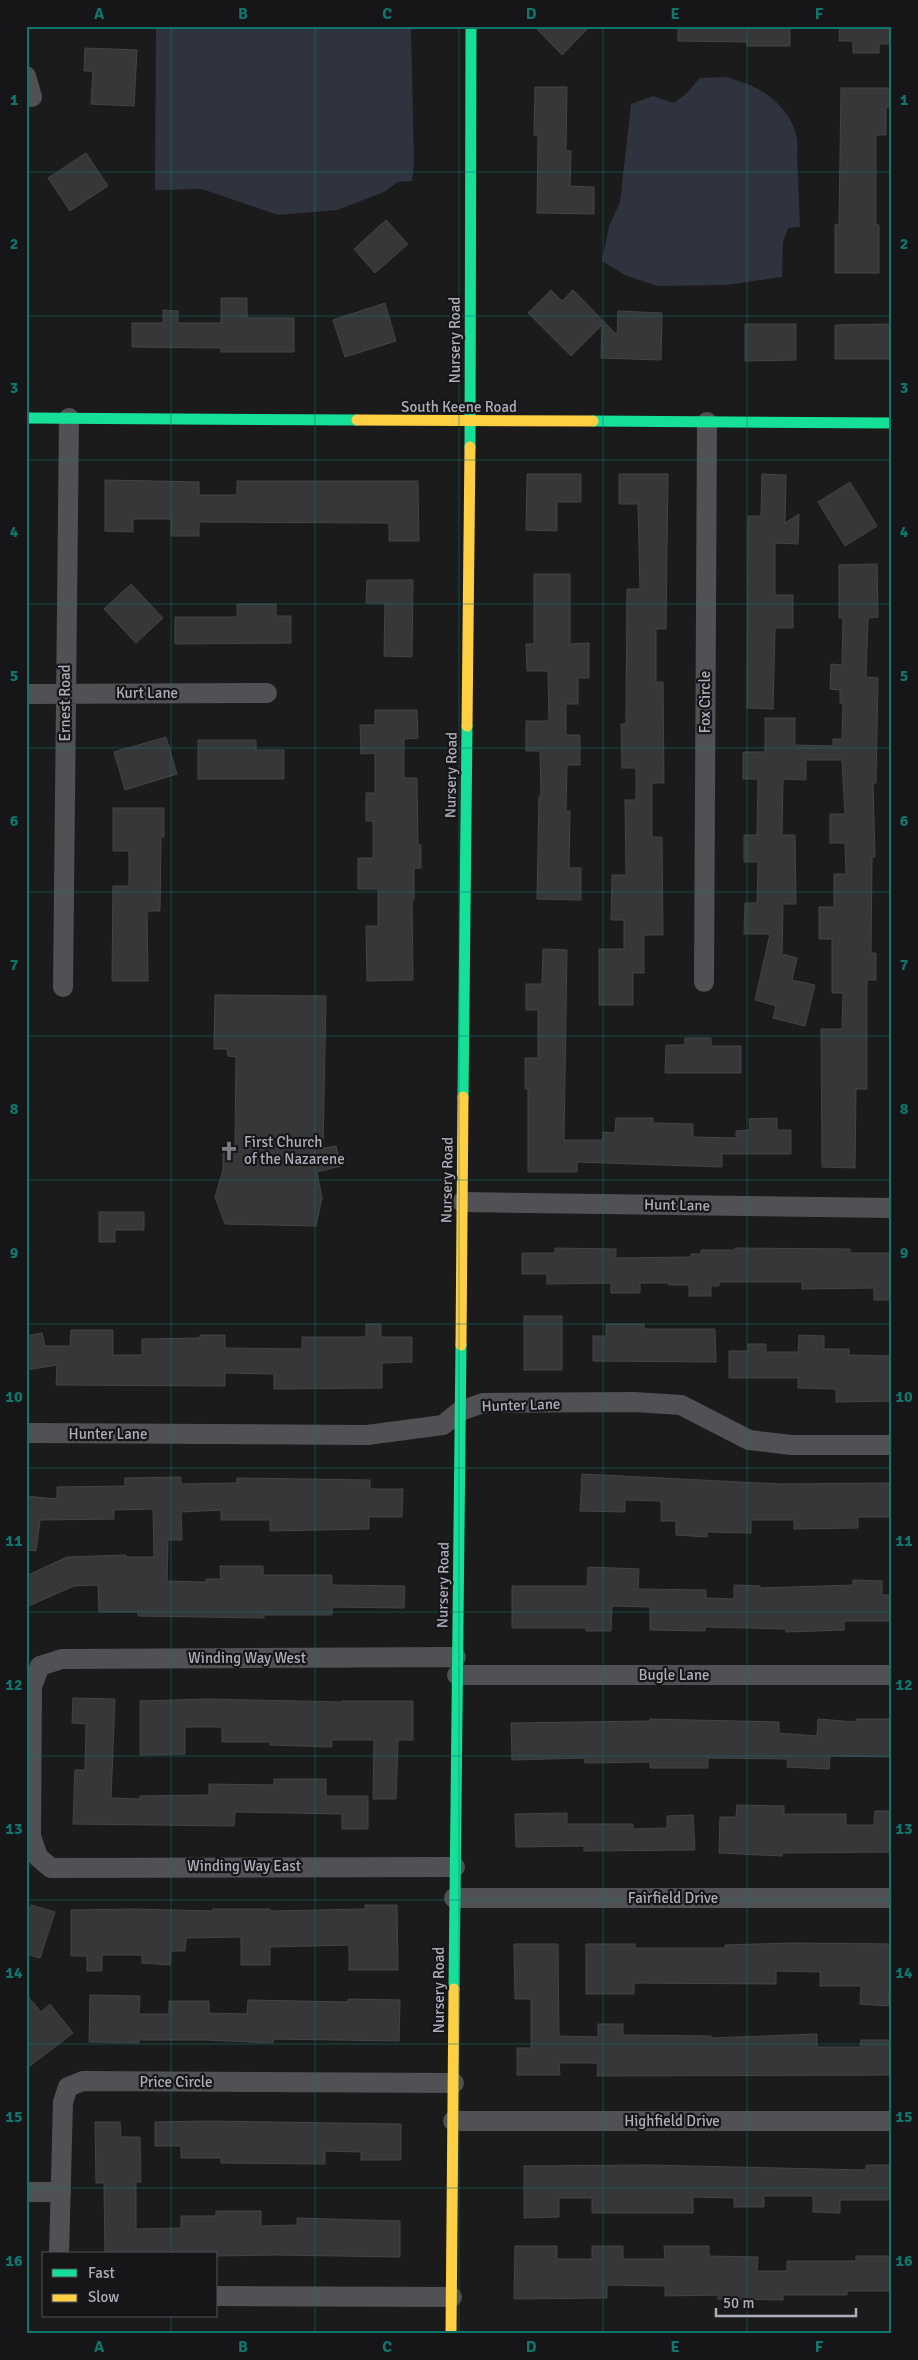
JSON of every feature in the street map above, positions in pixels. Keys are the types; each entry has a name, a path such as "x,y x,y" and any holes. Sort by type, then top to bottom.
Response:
{"street":[{"name":"Nursery Road","path":"451,2334 470,422 471,26"},
{"path":"26,76 32,97"},
{"name":"South Keene Road","path":"26,418 470,422 892,422"},
{"name":"Ernest Road","path":"63,987 69,418"},
{"name":"Fox Circle","path":"704,982 707,422"},
{"name":"Kurt Lane","path":"26,694 267,693"},
{"name":"Hunt Lane","path":"462,1202 892,1208"},
{"name":"Hunter Lane","path":"28,1433 367,1435 443,1425 460,1412 483,1403 634,1402 681,1405 749,1440 791,1445 892,1445"},
{"name":"Winding Way West","path":"38,1857 31,1836 32,1686 40,1666 62,1659 457,1666"},
{"name":"Bugle Lane","path":"457,1666 892,1675"},
{"name":"Winding Way East","path":"38,1857 50,1868 455,1867"},
{"name":"Fairfield Drive","path":"454,1898 892,1898"},
{"name":"Price Circle","path":"60,2252 63,2102 68,2087 83,2081 454,2083"},
{"name":"Highfield Drive","path":"453,2121 892,2121"},
{"path":"26,2192 60,2192"},
{"path":"218,2296 452,2297"}],"shaded area":[{"path":"156,26 411,26 414,165 412,181 398,182 384,192 337,210 278,215 202,189 155,190"},
{"path":"726,77 749,85 770,97 786,113 796,132 798,143 800,227 788,228 783,242 782,277 726,285 657,286 625,275 602,261 609,226 620,202 631,104 653,96 674,103 687,93 700,78"}],"building":[{"path":"534,26 590,26 562,55"},
{"path":"678,26 790,26 790,46 747,46 747,42 678,41"},
{"path":"840,26 892,26 892,44 879,44 879,53 853,53 853,41 839,41"},
{"path":"85,48 137,50 134,106 91,104 93,71 84,71"},
{"path":"535,87 567,87 566,151 571,151 570,186 594,187 594,214 537,213 538,135 534,135"},
{"path":"841,88 892,88 892,107 886,107 886,135 876,135 876,225 879,225 879,273 835,273 835,225 839,225"},
{"path":"86,153 108,186 70,211 48,178"},
{"path":"386,220 408,244 375,273 354,249"},
{"path":"551,290 562,301 573,290 617,335 618,311 662,313 661,360 601,358 602,325 571,356 528,313"},
{"path":"221,298 247,298 247,318 294,318 294,352 221,352 221,348 132,347 132,323 163,323 163,310 178,311 178,323 221,323"},
{"path":"385,303 396,341 345,357 333,320"},
{"path":"745,324 796,324 796,360 745,361"},
{"path":"892,324 892,359 835,359 835,325"},
{"path":"527,474 581,474 581,502 557,502 557,531 526,530"},
{"path":"619,474 668,474 666,629 656,629 656,682 663,682 664,783 652,783 652,837 662,837 663,935 644,935 644,973 633,973 633,1005 599,1005 599,949 624,949 624,920 611,920 612,875 626,875 625,800 636,800 636,768 622,768 621,724 626,724 627,589 640,589 638,504 619,504"},
{"path":"762,474 786,475 785,523 799,514 798,544 775,543 775,595 793,595 793,628 775,628 773,709 747,708 748,516 761,516"},
{"path":"105,480 199,482 199,495 237,495 237,481 418,481 419,541 389,541 389,523 199,522 199,536 171,536 171,519 133,519 133,532 105,531"},
{"path":"850,482 877,526 845,546 818,502"},
{"path":"877,564 878,617 868,618 866,677 878,678 876,783 873,783 875,857 872,857 871,953 876,953 876,980 867,980 867,1089 856,1089 855,1168 822,1167 821,1029 842,1029 843,993 832,993 832,939 819,939 819,907 834,907 834,874 846,874 845,843 830,843 830,814 845,814 842,760 806,760 806,780 783,779 782,835 795,835 796,904 783,904 782,954 797,958 792,980 815,985 805,1026 773,1018 776,1006 755,1000 770,934 744,934 745,903 757,903 758,862 744,862 744,835 757,835 758,779 743,779 743,752 765,752 765,718 795,718 795,745 833,746 833,739 842,739 843,703 840,703 840,690 830,689 831,664 842,665 843,618 839,618 839,565"},
{"path":"534,574 570,574 570,644 589,643 589,678 578,678 578,704 566,704 566,735 580,735 580,765 567,765 566,811 570,811 569,868 581,868 581,900 537,899 539,796 541,796 540,751 526,751 526,721 549,721 548,671 527,671 526,644 534,644"},
{"path":"367,580 413,580 412,657 384,656 385,603 366,603"},
{"path":"131,584 163,618 136,643 104,609"},
{"path":"237,604 276,604 276,616 291,616 291,643 175,644 175,617 237,617"},
{"path":"375,710 417,710 418,738 404,739 404,778 417,778 418,845 421,845 421,868 414,868 414,900 412,900 413,980 367,981 366,926 378,926 378,889 358,889 358,858 373,858 373,821 366,821 366,793 375,793 375,753 361,754 360,725 375,725"},
{"path":"166,737 177,774 125,790 114,752"},
{"path":"198,740 256,740 256,750 284,750 284,779 198,779"},
{"path":"113,808 164,808 164,837 161,837 160,911 147,911 148,981 112,981 113,886 129,886 129,851 113,851"},
{"path":"543,949 567,950 564,1140 603,1140 603,1132 615,1133 616,1118 653,1118 653,1123 693,1124 693,1137 736,1138 736,1131 750,1130 749,1119 777,1118 777,1130 791,1130 791,1154 722,1154 722,1167 577,1162 577,1172 528,1172 528,1089 525,1089 525,1058 538,1058 538,1010 526,1010 526,984 542,984"},
{"path":"215,995 326,996 323,1148 336,1146 341,1166 317,1172 322,1198 316,1226 225,1224 215,1197 223,1170 223,1147 235,1147 236,1057 228,1056 227,1049 214,1049"},
{"path":"685,1038 711,1038 711,1046 741,1046 741,1073 665,1073 666,1045 685,1045"},
{"path":"99,1212 144,1212 144,1230 115,1230 115,1242 99,1242"},
{"path":"555,1248 616,1249 616,1258 691,1257 691,1254 701,1254 701,1250 735,1250 735,1248 850,1249 850,1253 892,1253 892,1300 874,1300 874,1288 802,1289 802,1282 719,1282 719,1286 711,1286 711,1296 689,1296 689,1285 669,1285 669,1283 640,1283 640,1293 611,1293 611,1283 547,1284 547,1274 522,1274 522,1253 555,1253"},
{"path":"524,1316 562,1316 562,1370 524,1370"},
{"path":"366,1324 381,1324 381,1337 412,1337 412,1362 382,1363 382,1388 274,1389 274,1374 225,1373 225,1386 56,1385 57,1365 26,1370 26,1336 42,1333 45,1346 70,1346 71,1330 113,1330 113,1355 142,1355 142,1339 200,1338 200,1335 225,1335 225,1348 302,1349 302,1337 366,1337"},
{"path":"606,1324 644,1324 644,1329 715,1329 716,1362 593,1361 593,1336 606,1336"},
{"path":"799,1335 824,1336 824,1349 849,1349 849,1355 892,1356 892,1401 836,1402 836,1389 798,1388 798,1378 729,1378 729,1351 748,1351 748,1344 766,1344 766,1352 798,1352"},
{"path":"582,1474 780,1484 892,1483 892,1517 858,1517 858,1528 794,1529 794,1520 751,1520 751,1533 707,1532 707,1537 676,1535 676,1521 661,1521 661,1501 625,1500 625,1512 580,1511"},
{"path":"181,1477 181,1484 237,1483 237,1478 370,1480 370,1489 403,1489 402,1517 369,1517 369,1529 270,1531 270,1520 221,1520 221,1510 181,1512 182,1540 168,1540 167,1581 206,1582 206,1579 221,1579 220,1566 263,1566 263,1575 332,1575 332,1585 405,1586 404,1608 332,1607 332,1615 264,1615 264,1618 138,1616 138,1612 99,1612 98,1585 74,1586 26,1607 26,1576 67,1557 126,1555 126,1557 154,1557 153,1509 114,1510 114,1519 40,1520 36,1551 26,1550 26,1496 57,1499 57,1487 125,1486 125,1478"},
{"path":"588,1567 639,1569 638,1589 706,1590 706,1598 734,1599 734,1585 760,1586 760,1588 853,1585 853,1580 882,1581 882,1595 892,1595 892,1621 844,1621 844,1630 786,1632 786,1629 705,1627 705,1631 650,1630 650,1607 612,1606 611,1631 586,1631 586,1628 512,1628 512,1586 587,1586"},
{"path":"73,1698 115,1699 111,1798 140,1799 140,1796 209,1795 209,1784 274,1785 274,1779 326,1779 326,1796 368,1796 368,1829 342,1829 342,1814 235,1812 234,1826 73,1824 75,1770 85,1770 86,1724 72,1723"},
{"path":"208,1699 342,1702 413,1701 413,1740 398,1740 396,1799 373,1799 374,1740 332,1740 332,1747 270,1745 271,1742 222,1742 222,1727 185,1727 185,1754 140,1755 140,1701"},
{"path":"650,1719 779,1722 779,1733 817,1736 818,1719 856,1722 856,1719 892,1719 892,1757 830,1756 829,1769 787,1767 788,1759 708,1758 708,1768 650,1768 650,1762 585,1763 584,1758 512,1760 511,1723 650,1721"},
{"path":"737,1805 784,1806 784,1814 846,1814 846,1825 874,1825 875,1811 892,1811 892,1852 782,1853 782,1856 719,1853 720,1817 736,1817"},
{"path":"567,1813 567,1824 633,1824 633,1829 667,1828 667,1816 693,1815 695,1850 584,1851 584,1846 516,1847 515,1814"},
{"path":"31,1905 55,1912 40,1958 26,1954 26,1919"},
{"path":"365,1905 397,1905 398,1970 349,1970 349,1945 270,1947 270,1965 241,1965 241,1937 186,1938 185,1951 171,1951 170,1965 142,1963 142,1955 102,1955 102,1971 87,1971 87,1956 71,1956 71,1910 213,1911 213,1909 270,1909 270,1911 365,1909"},
{"path":"791,1943 892,1944 892,1990 889,1990 889,2006 860,2004 861,1986 820,1986 820,1972 776,1971 776,1984 634,1983 634,1994 586,1994 586,1944 635,1944 635,1948 725,1948 725,1945"},
{"path":"514,1944 558,1944 559,2036 598,2037 598,2024 623,2024 623,2035 711,2036 711,2038 817,2034 817,2047 860,2047 861,2040 892,2040 892,2075 597,2076 598,2063 559,2063 560,2075 517,2075 517,2048 531,2048 531,1999 515,1999"},
{"path":"26,1994 41,2012 50,2004 73,2033 26,2069"},
{"path":"90,1995 140,1996 139,2014 169,2014 169,2001 209,2001 209,2013 247,2014 248,2000 348,2002 348,1999 400,2000 399,2041 273,2039 273,2043 205,2040 139,2040 139,2043 89,2042"},
{"path":"95,2122 120,2122 121,2137 140,2137 141,2182 136,2182 136,2229 181,2228 181,2216 216,2216 216,2211 261,2211 261,2226 297,2225 297,2218 400,2221 400,2257 218,2256 218,2252 105,2252 104,2183 96,2183"},
{"path":"155,2122 401,2124 401,2160 361,2160 361,2152 325,2151 325,2164 221,2163 221,2158 181,2158 181,2146 155,2146"},
{"path":"648,2165 866,2170 866,2165 892,2165 892,2200 840,2200 840,2213 813,2212 813,2196 764,2196 764,2207 734,2207 734,2198 693,2197 693,2213 592,2213 592,2198 559,2198 559,2217 524,2218 524,2166"},
{"path":"515,2246 557,2246 557,2259 592,2259 592,2246 623,2246 623,2259 665,2259 664,2246 709,2246 709,2256 758,2257 757,2271 787,2271 787,2261 856,2261 856,2256 892,2256 892,2291 847,2291 847,2295 783,2295 783,2300 718,2299 718,2295 665,2296 665,2286 607,2285 607,2298 514,2299"}],"traffic: fast":[{"path":"470,447 471,26"},
{"path":"26,418 357,420"},
{"path":"593,421 892,423"},
{"path":"463,1097 467,726"},
{"path":"454,1989 461,1345"}],"traffic: slow":[{"path":"357,420 593,421"},
{"path":"467,726 470,447"},
{"path":"461,1345 463,1097"},
{"path":"451,2334 454,1989"}],"place":[{"name":"First Church of the Nazarene","path":"229,1151"}]}
